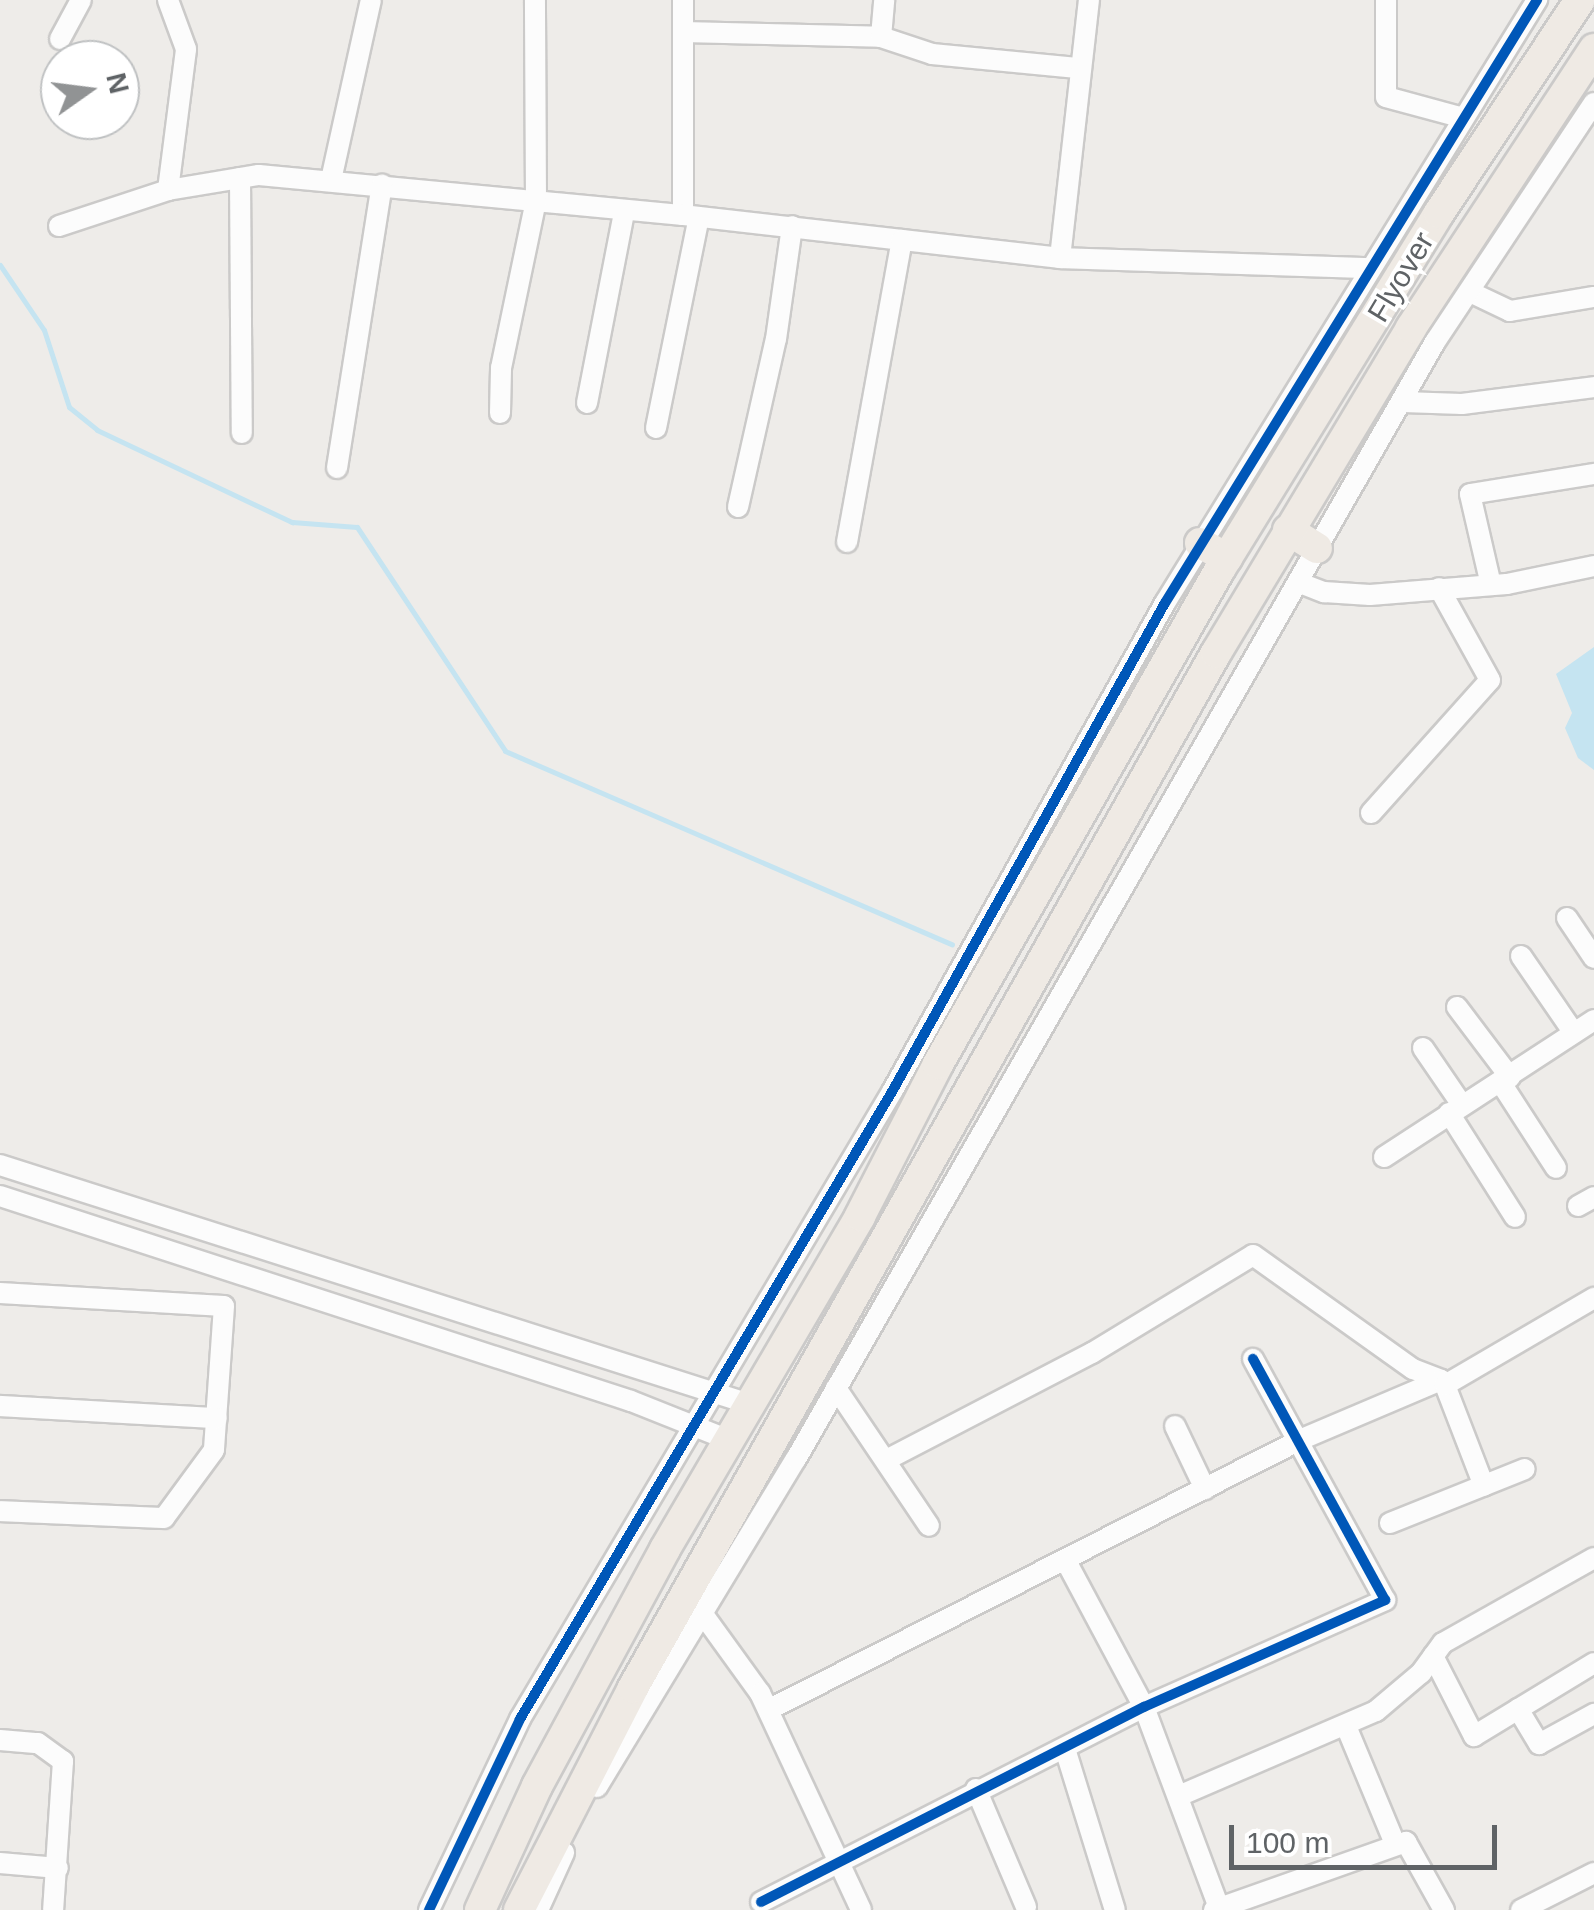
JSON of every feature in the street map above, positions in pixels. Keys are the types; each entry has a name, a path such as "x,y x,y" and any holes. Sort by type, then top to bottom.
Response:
{"highway":[{"name":"Flyover","path":"480,1910 537,1786 750,1404 1214,550 1273,482 1580,0"},
{"name":"Flyover","path":"519,1910 567,1806 929,1156 1288,530 1594,49"},
{"path":"1288,530 1317,548"}],"street":[{"path":"60,39 81,0"},
{"path":"168,0 186,67 168,190"},
{"path":"330,180 370,0"},
{"path":"500,414 502,368 536,202 535,0"},
{"path":"656,428 691,216 683,0"},
{"path":"881,37 884,0"},
{"path":"1060,258 1076,68 1089,0"},
{"path":"1386,0 1386,97 1460,116"},
{"path":"429,1910 520,1719 1214,550 1368,268 1460,116 1537,0"},
{"path":"684,32 881,37 932,54 1076,68"},
{"path":"538,1910 596,1789 836,1388 1084,960 1206,734 1300,583 1470,292 1594,103"},
{"path":"240,178 242,433"},
{"path":"58,226 168,190 240,178 330,180 792,226 1060,258 1368,268"},
{"path":"337,468 382,185"},
{"path":"588,402 624,212"},
{"path":"738,507 776,338 792,226"},
{"path":"847,542 902,240"},
{"path":"1470,292 1510,312 1594,296"},
{"path":"1403,402 1462,404 1594,387"},
{"path":"1492,585 1470,494 1594,474"},
{"path":"1300,583 1324,592 1370,595 1492,585 1594,566"},
{"path":"1371,812 1490,680 1439,588"},
{"path":"1567,918 1594,958"},
{"path":"1521,956 1574,1033"},
{"path":"1457,1008 1556,1168"},
{"path":"1384,1157 1594,1020"},
{"path":"1423,1048 1515,1218"},
{"path":"0,1165 750,1404"},
{"path":"0,1196 729,1440"},
{"path":"888,1459 1092,1353 1252,1255 1413,1369 1443,1382 1484,1486"},
{"path":"0,1278 64,1297"},
{"path":"0,1293 224,1306 214,1450 164,1518 0,1511"},
{"path":"768,1710 1302,1439 1443,1382 1591,1308"},
{"path":"760,1902 976,1790 1066,1752 1144,1708 1386,1600 1302,1439 1253,1359"},
{"path":"836,1388 888,1459 929,1526"},
{"path":"0,1406 216,1418"},
{"path":"1175,1426 1205,1489"},
{"path":"1390,1523 1525,1469"},
{"path":"1181,1795 1376,1711 1443,1643 1594,1558"},
{"path":"1066,1561 1144,1708 1181,1795 1217,1909 1406,1842 1444,1910"},
{"path":"702,1613 768,1710 861,1910"},
{"path":"1433,1656 1474,1736 1594,1664"},
{"path":"1518,1710 1539,1744 1594,1714"},
{"path":"1346,1726 1395,1844"},
{"path":"0,1740 38,1743 62,1760 53,1910"},
{"path":"1066,1752 1115,1910"},
{"path":"976,1790 1026,1907"},
{"path":"0,1863 58,1868"},
{"path":"1522,1910 1594,1873"}],"water":[{"path":"1594,647 1594,770 1578,758 1565,728 1572,713 1556,674"}],"waterway":[{"path":"0,265 44,330 69,407 97,430 292,522 357,527 505,751 952,944"}],"cycle path":[{"path":"429,1910 520,1719 893,1090 1165,603 1537,0"},
{"path":"761,1902 1144,1707 1385,1600 1253,1359"}]}
